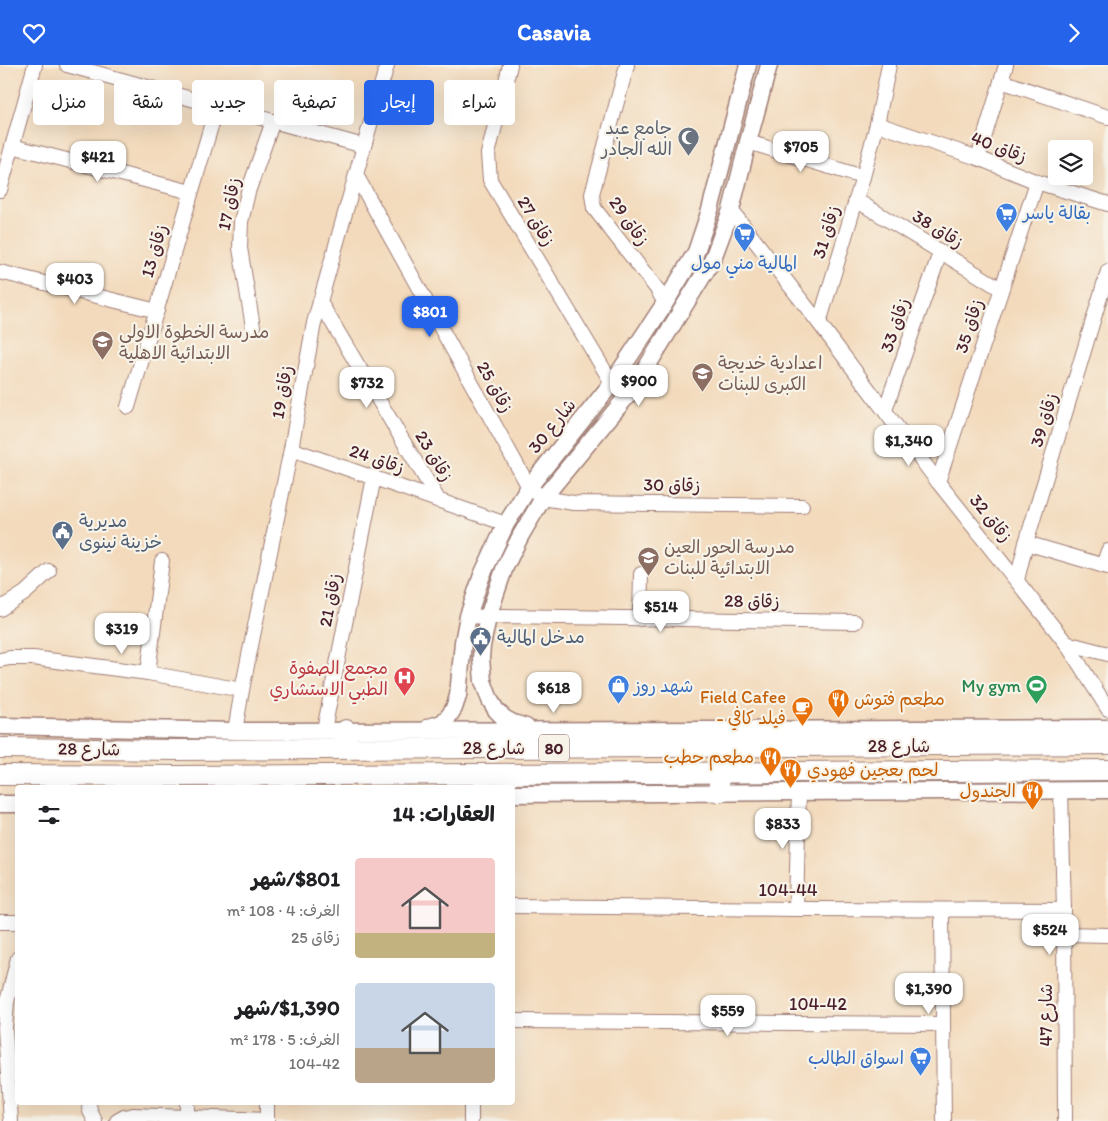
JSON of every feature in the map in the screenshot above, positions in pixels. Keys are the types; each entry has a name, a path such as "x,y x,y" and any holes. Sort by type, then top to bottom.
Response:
{"highway":[{"name":"شارع 28","path":"0,748 177,750 346,740 720,739 1108,744"},
{"path":"177,750 179,776"},
{"name":"شارع 28","path":"0,775 179,776 346,781 719,783 1108,770"}],"main road":[{"name":"شارع 30","path":"401,730 434,726 442,723 454,708 458,696 463,643 468,616 482,575 506,524 529,487 612,383 696,252 710,210 748,65"},
{"path":"533,729 512,723 496,710 485,689 481,671 484,631 505,567 543,498 633,389 712,261 732,210 769,65"},
{"path":"0,726 235,731 324,730 346,740 401,730 533,729 720,739 1108,728"},
{"path":"515,794 719,783 799,792 1108,790"},
{"path":"0,804 15,804"}],"street":[{"path":"0,190 35,65"},
{"path":"68,65 192,99"},
{"name":"زقاق 19","path":"235,731 314,323 387,65"},
{"name":"زقاق 27","path":"510,65 488,154 490,180 612,383"},
{"name":"زقاق 29","path":"627,65 592,194 594,208 665,303"},
{"name":"زقاق 31","path":"819,323 863,177 890,65"},
{"path":"978,158 1006,65"},
{"path":"1001,81 1107,113"},
{"path":"264,119 364,146"},
{"name":"زقاق 17","path":"253,327 240,248 241,222 248,192 273,121"},
{"name":"زقاق 40","path":"877,124 978,158 1036,182 1108,204"},
{"name":"زقاق 13","path":"128,407 211,125"},
{"path":"748,142 863,177"},
{"path":"12,146 191,192"},
{"name":"زقاق 25","path":"356,175 529,487"},
{"name":"زقاق 35","path":"938,482 1036,182"},
{"name":"زقاق 38","path":"856,200 1001,289"},
{"name":"زقاق 32","path":"732,210 938,482 1066,643 1108,709"},
{"name":"زقاق 33","path":"885,410 940,253"},
{"path":"0,271 157,311"},
{"name":"زقاق 39","path":"1017,580 1026,543 1107,280"},
{"name":"زقاق 23","path":"320,302 438,501"},
{"name":"زقاق 24","path":"291,449 506,524"},
{"name":"زقاق 21","path":"324,730 374,477"},
{"path":"529,487 543,498"},
{"name":"زقاق 30","path":"543,498 574,503 802,506"},
{"path":"1026,543 1106,567 1108,551"},
{"path":"148,673 162,561"},
{"path":"0,609 25,593 49,571"},
{"path":"640,619 641,574"},
{"name":"زقاق 28","path":"468,616 855,622"},
{"path":"1066,643 1108,654"},
{"path":"0,660 33,658 148,673 242,690"},
{"name":"شارع 47","path":"1061,790 1064,910 1065,1121"},
{"path":"796,909 799,792"},
{"name":"104-44","path":"515,906 1064,910"},
{"path":"942,910 944,1121"},
{"path":"0,922 15,922"},
{"path":"1064,934 1108,935"},
{"path":"11,1121 5,1106 5,1028 8,1002 15,971"},
{"name":"104-42","path":"515,1021 943,1024"},
{"path":"89,1105 95,1121"},
{"path":"187,1105 187,1117"},
{"path":"117,1121 132,1115 267,1121 268,1105"},
{"path":"471,1105 471,1121"}],"green space":[{"path":"445,781 497,781 494,785 447,785"}],"place":[{"name":"جامع عبد الله الجادر","path":"688,157"},
{"name":"بقالة ياسر","path":"1007,232"},
{"name":"المالية مني مول","path":"744,252"},
{"name":"مدرسة الخطوة الاولى الابتدائية الاهلية","path":"103,361"},
{"name":"اعدادية خديجة الكبرى للبنات","path":"702,392"},
{"name":"مديرية خزينة نينوى","path":"63,550"},
{"name":"مدرسة الحور العين الابتدائية للبنات","path":"648,576"},
{"name":"مدخل المالية","path":"481,656"},
{"name":"مجمع الصفوة الطبي الاستشاري","path":"404,697"},
{"name":"شهد روز","path":"618,705"},
{"name":"My gym","path":"1037,705"},
{"name":"مطعم فتوش","path":"838,718"},
{"name":"Field Cafee - فيلد كافي","path":"802,726"},
{"name":"مطعم حطب","path":"770,776"},
{"name":"لحم بعجين فهودي","path":"791,789"},
{"name":"الجندول","path":"1032,810"},
{"name":"اسواق الطالب","path":"920,1077"}]}
